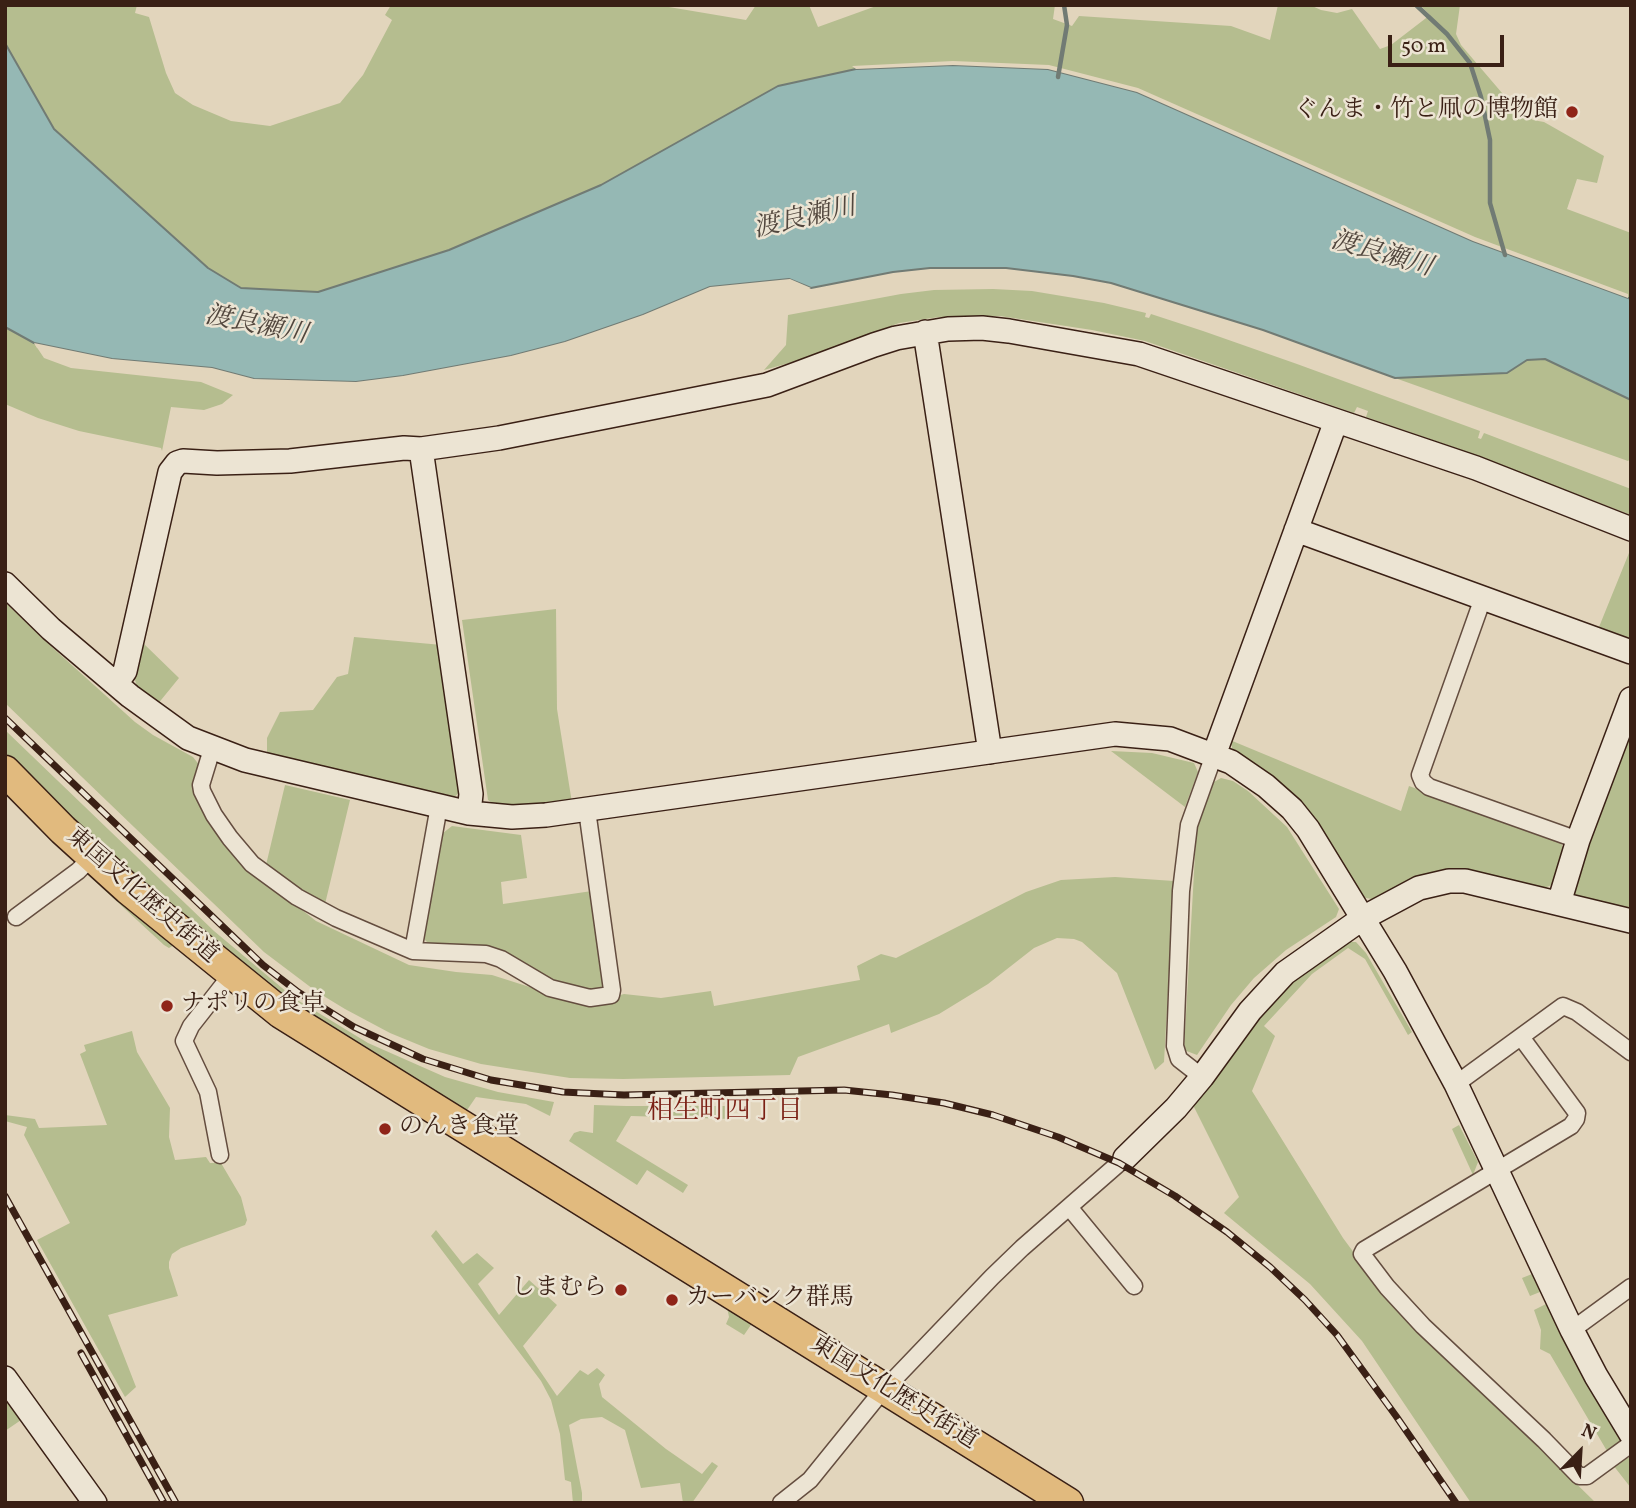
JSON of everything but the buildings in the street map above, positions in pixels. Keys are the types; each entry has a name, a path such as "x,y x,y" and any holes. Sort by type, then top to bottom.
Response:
{"highway":[{"name":"東国文化歴史街道","path":"5,771 92,857 231,975 316,1036 1068,1503"}],"street":[{"path":"116,684 125,671 170,472 177,463 290,461 404,448 421,449 592,421 767,384 874,345 948,329 982,328 1105,346 1139,354 1476,468 1631,529"},
{"path":"925,332 990,752"},
{"path":"1202,1077 1178,1059 1175,1046 1181,891 1189,825 1336,421"},
{"path":"421,449 471,794 469,813"},
{"path":"1296,530 1631,652"},
{"path":"5,584 51,629 116,684 170,727 212,749 260,764 469,813 528,816 587,810 1115,734 1170,739 1214,755 1249,774 1292,809 1316,841 1417,1009 1498,1170 1572,1329 1596,1376 1631,1434"},
{"path":"1483,598 1420,775 1429,787 1578,840"},
{"path":"1559,903 1578,840 1631,699"},
{"path":"212,749 201,785 202,791 230,838 252,864 297,897 336,918 413,951 486,954 501,959 560,992 590,998 611,995 611,980 587,810"},
{"path":"413,951 439,806"},
{"path":"16,917 78,871 92,857"},
{"path":"781,1503 810,1480 886,1389 992,1277 1125,1158 1176,1108 1250,1011 1285,973 1363,918 1419,888 1449,881 1465,881 1631,921"},
{"path":"220,1156 208,1092 184,1041 191,1026 231,975"},
{"path":"1456,1084 1563,1006 1577,1012 1631,1052"},
{"path":"1521,1037 1577,1113 1576,1119 1570,1126 1364,1250 1362,1254 1387,1287 1423,1326 1579,1476 1587,1476 1631,1444"},
{"path":"1069,1207 1134,1286"},
{"path":"1572,1329 1631,1287"},
{"path":"5,1378 95,1503"}],"green space":[{"path":"5,5 137,5 135,13 149,17 175,93 193,105 231,121 270,126 340,103 363,75 392,20 385,15 391,5 657,5 746,20 756,5 809,5 818,27 879,5 1055,5 1053,19 1072,26 1079,16 1231,26 1270,40 1278,5 1310,5 1337,13 1352,9 1380,49 1391,45 1430,15 1420,5 1460,5 1456,34 1461,45 1508,100 1533,120 1544,122 1604,156 1597,183 1577,179 1567,209 1631,233 1631,299 1473,241 953,65 601,185 449,250 318,292 241,288 208,268 54,129 5,43"},
{"path":"934,290 1032,291 1104,303 1146,313 1145,317 1149,318 1151,314 1297,364 1480,431 1478,438 1481,439 1484,433 1631,489 1631,515 1459,449 1366,417 1368,411 1357,407 1354,413 1145,341 1092,330 1000,316 939,317 899,323 811,357 764,370 786,345 788,315 901,294"},
{"path":"5,327 34,343 44,358 71,368 201,382 233,395 222,404 204,410 171,407 162,451 161,448 79,431 5,404"},
{"path":"1545,359 1631,400 1631,458 1628,461 1395,378 1507,373 1527,360"},
{"path":"1631,548 1631,639 1599,627"},
{"path":"5,602 135,722 193,757 200,766 241,862 316,921 409,965 492,975 586,1005 624,994 661,998 711,991 714,1006 860,980 857,966 881,954 896,958 1026,892 1061,880 1115,877 1174,881 1164,1062 1155,1070 1117,973 1082,942 1057,938 1034,948 988,984 939,1014 891,1033 889,1024 798,1057 790,1075 570,1078 481,1064 429,1049 390,1033 345,1009 317,992 264,952 5,703"},
{"path":"556,609 557,709 572,803 497,806 488,800 462,620"},
{"path":"354,637 442,645 462,790 452,799 267,756 267,738 280,712 313,710 337,677 348,674"},
{"path":"143,643 179,678 157,705 138,690 135,680"},
{"path":"1631,725 1631,912 1578,899 1571,889"},
{"path":"5,730 214,931 294,998 368,1043 445,1077 498,1092 554,1102 550,1116 526,1104 476,1097 465,1113 286,1002 70,822 5,756"},
{"path":"1230,740 1401,811 1409,786 1560,841 1565,852 1554,884 1542,889 1493,877 1377,900 1361,897 1234,754"},
{"path":"1111,751 1152,753 1194,763 1198,772 1185,807"},
{"path":"1221,778 1233,781 1248,791 1287,827 1339,909 1336,917 1286,950 1254,978 1231,1005 1197,1055 1184,1050 1196,837 1198,822 1214,782"},
{"path":"285,785 350,800 325,904 283,880 266,865"},
{"path":"452,826 521,835 527,878 501,882 503,904 592,891 606,988 593,993 561,985 495,948 482,945 431,946 423,938 443,833"},
{"path":"86,873 174,945 169,948 164,945"},
{"path":"1348,942 1356,942 1366,953 1412,1032 1408,1035 1365,959 1348,948 1312,974 1264,1026 1275,1036 1252,1091 1343,1238 1377,1284 1449,1359 1596,1503 1471,1503 1362,1341 1310,1284 1224,1213 1239,1197 1193,1105 1254,1021 1277,996 1303,973"},
{"path":"132,1031 137,1052 170,1108 169,1137 175,1160 206,1157 210,1163 221,1163 241,1197 247,1220 245,1225 181,1248 172,1254 169,1268 178,1296 108,1315 136,1387 125,1397 37,1240 70,1223 24,1135 27,1127 5,1121 5,1115 35,1119 39,1128 107,1125 80,1054 86,1051 84,1045"},
{"path":"594,1105 733,1106 732,1119 631,1116 616,1141 688,1185 683,1193 647,1170 637,1185 569,1141 574,1133 580,1131 593,1133"},
{"path":"1459,1125 1478,1162 1473,1175 1452,1129"},
{"path":"436,1230 463,1264 477,1253 494,1268 478,1284 499,1315 529,1280 557,1305 523,1346 557,1396 580,1370 588,1375 597,1368 605,1375 599,1384 602,1397 666,1449 702,1474 712,1462 718,1466 692,1503 683,1503 680,1483 641,1488 625,1430 602,1417 581,1419 569,1425 582,1493 582,1503 573,1503 571,1482 565,1480 560,1434 551,1400 541,1381 431,1236"},
{"path":"1532,1274 1540,1292 1530,1296 1522,1278"},
{"path":"1548,1303 1621,1442 1607,1451 1550,1354 1540,1349 1541,1330 1534,1310"},
{"path":"727,1307 753,1322 744,1335 726,1324 729,1317"},
{"path":"5,1394 24,1418 5,1431"},
{"path":"1626,1454 1631,1461 1631,1488 1613,1465"}],"water":[{"name":"渡良瀬川","path":"5,43 54,129 208,268 241,288 318,292 449,250 601,185 778,86 856,69 953,65 1048,69 1137,92 1473,241 1631,299 1631,400 1545,359 1527,360 1507,373 1395,378 1263,330 1111,283 1006,268 930,268 893,272 811,288 789,279 710,287 643,315 565,342 511,356 356,382 254,379 212,368 112,359 34,343 5,327"}],"pier":[{"path":"953,61 1049,65 1138,88 1475,237 1628,294 1628,298 1473,241 1137,92 1048,69 953,65 856,69 852,66"},
{"path":"790,279 811,288 807,290 789,282 711,290 644,319 511,360 356,386 254,382 211,371 112,363 37,348 34,343 112,359 212,368 254,379 356,382 511,356 565,342 643,315 710,287"}],"waterway":[{"path":"1058,77 1067,25 1064,5"},
{"path":"1416,5 1447,34 1470,63 1490,140 1490,203 1505,255"}],"railway":[{"path":"5,718 263,965 298,992 354,1027 423,1059 491,1080 563,1092 624,1095 844,1090 892,1095 944,1103 993,1115 1058,1137 1119,1163 1175,1196 1227,1232 1305,1300 1337,1335 1456,1503"},
{"path":"5,1196 176,1503"},
{"path":"81,1353 164,1503"}],"place":[{"name":"ぐんま・竹と凧の博物館","path":"1572,112"},
{"name":"ナポリの食卓","path":"167,1006"},
{"name":"のんき食堂","path":"385,1129"},
{"name":"しまむら","path":"621,1290"},
{"name":"カーバンク群馬","path":"672,1300"}],"district":[{"name":"相生町四丁目","path":"725,1113"}]}
